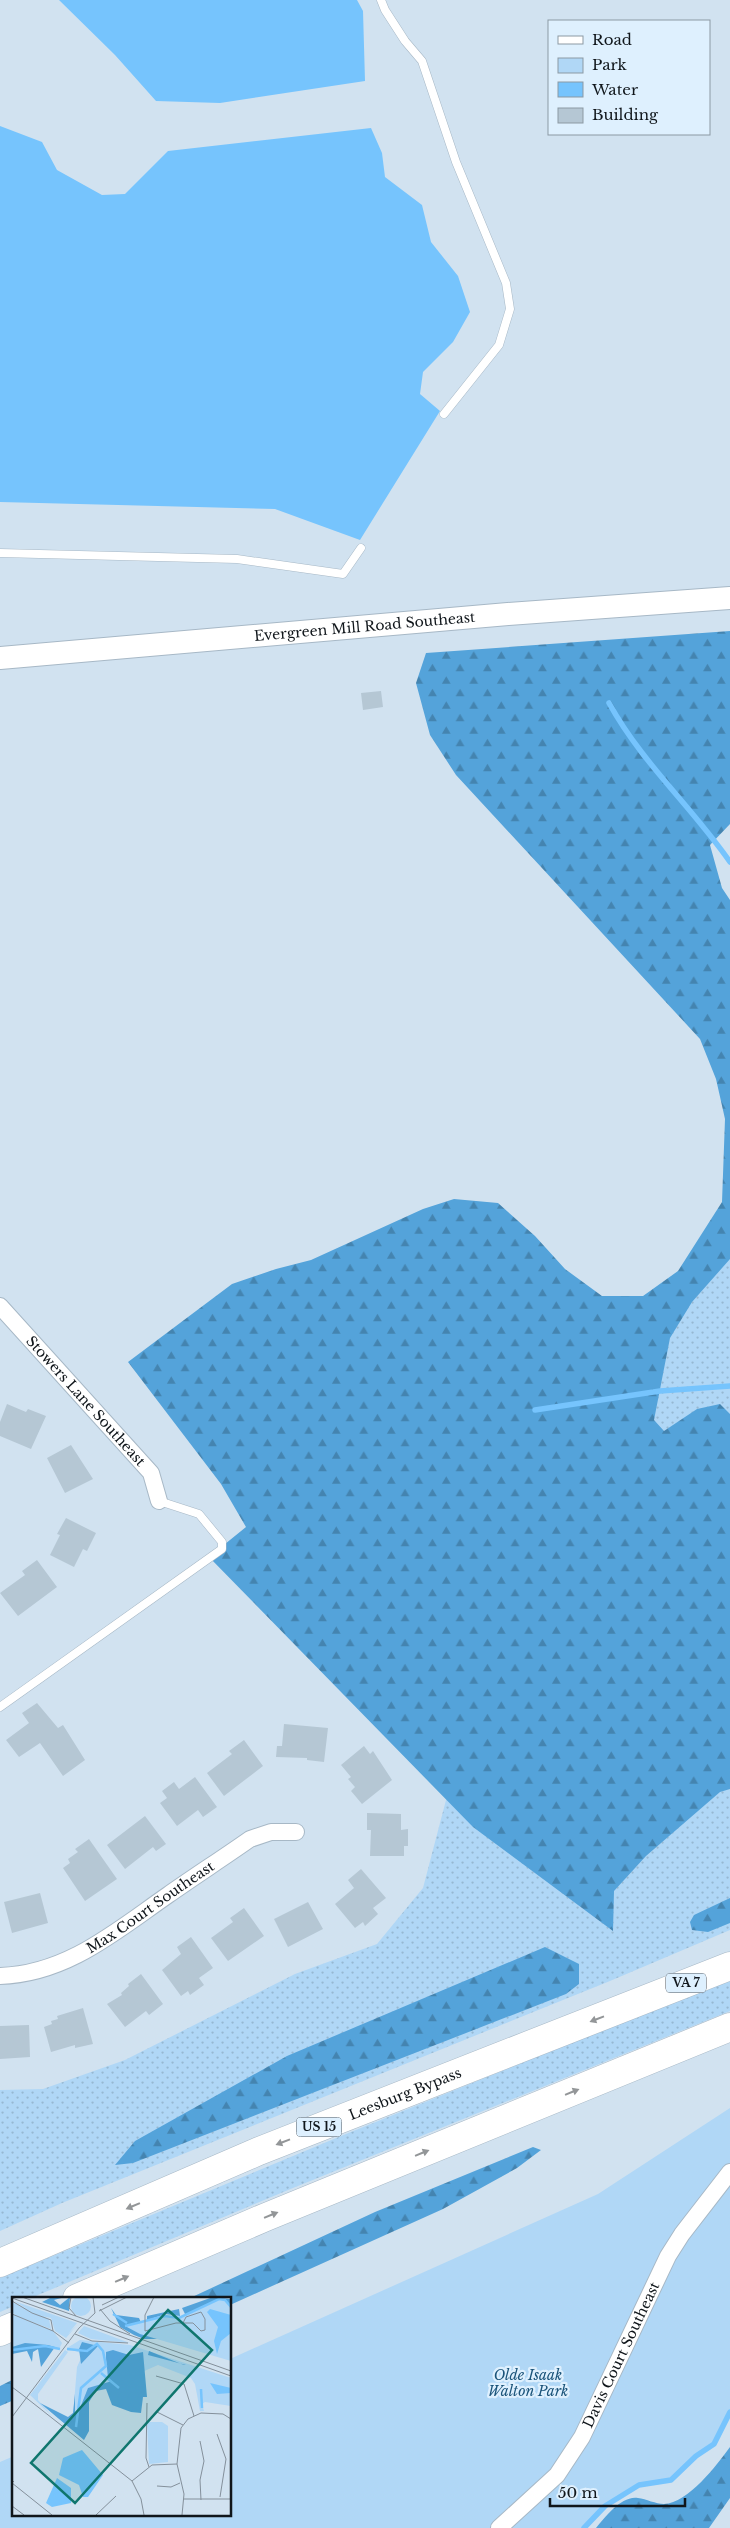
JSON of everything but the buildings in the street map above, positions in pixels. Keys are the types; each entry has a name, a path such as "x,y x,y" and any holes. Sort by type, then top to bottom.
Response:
{"highway":[{"path":"642,2001 730,1955"},
{"name":"Leesburg Bypass","path":"0,2263 259,2151 730,1966"},
{"path":"79,2297 266,2217 730,2027"},
{"path":"669,2053 730,2035"},
{"path":"0,2332 12,2327"}],"main road":[{"name":"Evergreen Mill Road Southeast","path":"0,658 508,614 730,598"}],"street":[{"name":"Stowers Lane Southeast","path":"0,1306 151,1473 159,1501"},
{"name":"Max Court Southeast","path":"0,1976 38,1971 65,1962 99,1944 250,1839 270,1832 296,1832"},
{"name":"Davis Court Southeast","path":"499,2528 557,2475 582,2436 668,2256 682,2234 730,2172"}],"lane":[{"path":"381,0 405,41 422,61 456,162 506,283 510,309 498,345 444,414"},
{"path":"0,553 237,560 343,574 360,548"},
{"path":"0,1708 222,1549 222,1542 199,1514 159,1501"}],"green space":[{"path":"730,631 730,824 710,845 722,888 730,900 730,1259 692,1302 670,1338 654,1420 664,1431 697,1409 720,1404 730,1414 730,1789 720,1792 646,1856 614,1891 613,1931 473,1827 209,1557 246,1527 221,1484 128,1362 232,1284 276,1269 311,1260 423,1209 454,1199 498,1203 535,1236 565,1269 602,1296 643,1296 678,1271 722,1202 725,1119 716,1079 700,1039 456,775 430,735 416,683 426,653"},
{"path":"730,1229 730,1930 610,1981 62,2203 0,2231 0,2090 43,2089 125,2060 295,1974 377,1944 423,1888 446,1800 644,1330"},
{"path":"730,1898 730,1923 708,1932 692,1930 690,1922 694,1915"},
{"path":"545,1947 579,1964 579,1984 566,1994 133,2163 115,2165 135,2141 287,2056"},
{"path":"730,1979 730,2011 293,2188 33,2297 12,2297 12,2307 0,2312 0,2278 341,2136"},
{"name":"Olde Isaak Walton Park","path":"730,2108 730,2412 714,2444 696,2456 671,2480 639,2485 605,2506 584,2528 0,2528 0,2462 12,2457 12,2516 231,2516 231,2359 598,2194"},
{"path":"533,2147 541,2150 517,2168 443,2209 231,2305 231,2297 192,2297 375,2212"},
{"path":"12,2380 12,2401 0,2406 0,2386"},
{"path":"730,2447 730,2498 709,2528 596,2528 614,2508 626,2500 638,2498 664,2504 683,2497 701,2482"}],"water":[{"path":"59,0 357,0 363,11 365,81 220,103 156,101 115,55"},
{"path":"0,126 42,142 57,170 102,195 125,194 168,151 371,128 382,153 385,177 422,205 431,242 458,276 470,312 453,342 423,372 420,394 440,411 360,540 275,509 0,502"}],"waterway":[{"path":"609,703 636,745 730,862"},
{"path":"535,1410 660,1391 730,1386"},
{"path":"584,2528 605,2506 639,2485 671,2480 696,2456 714,2444 730,2412"}]}
